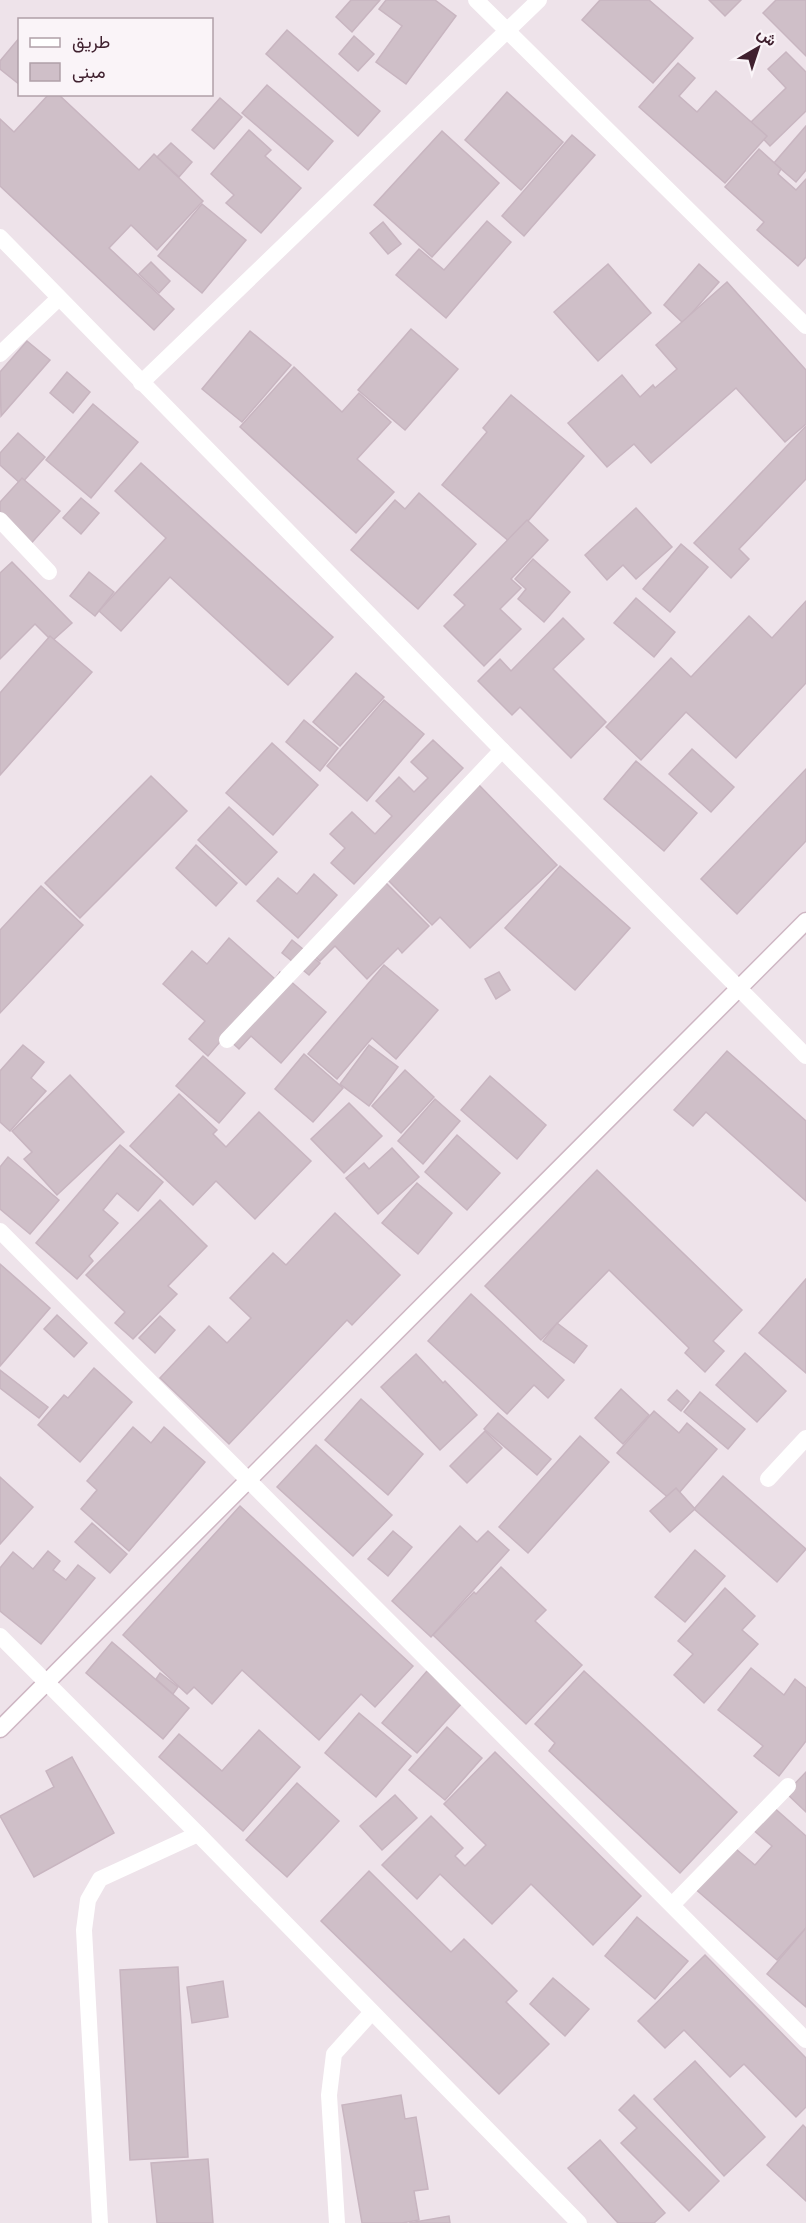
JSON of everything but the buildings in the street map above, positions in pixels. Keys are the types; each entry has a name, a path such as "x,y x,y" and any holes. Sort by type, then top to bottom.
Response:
{"street":[{"path":"476,0 806,326"},
{"path":"141,383 539,0"},
{"path":"0,237 502,750 806,1056"},
{"path":"0,354 59,298"},
{"path":"0,520 49,572"},
{"path":"227,1040 502,750"},
{"path":"0,1729 806,921"},
{"path":"0,1231 806,2040"},
{"path":"768,1479 806,1438"},
{"path":"0,1636 198,1834 579,2223"},
{"path":"672,1905 788,1786"},
{"path":"100,2223 84,1930 88,1900 100,1879 198,1834"},
{"path":"337,2223 329,2095 334,2054 372,2012"}]}
